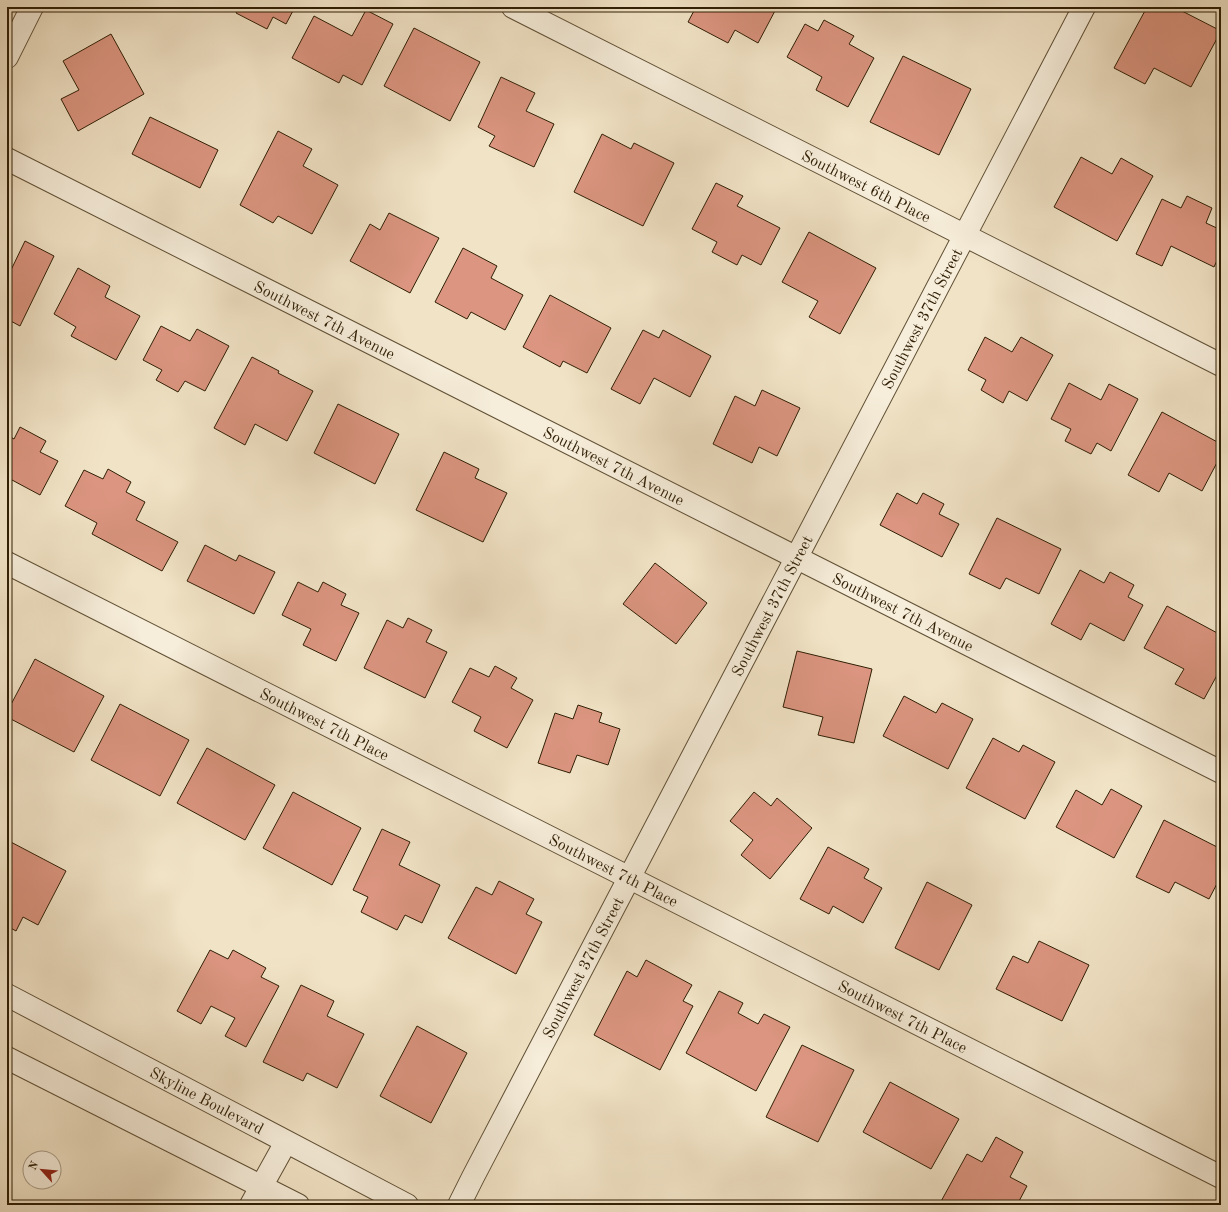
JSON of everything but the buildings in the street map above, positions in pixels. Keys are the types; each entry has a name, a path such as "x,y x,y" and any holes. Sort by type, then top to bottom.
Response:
{"street":[{"path":"7,56 32,7"},
{"name":"Southwest 6th Place","path":"513,7 1221,365"},
{"name":"Southwest 37th Street","path":"459,1205 1084,7"},
{"name":"Southwest 7th Avenue","path":"7,159 1221,772"},
{"name":"Southwest 7th Place","path":"7,563 1221,1177"},
{"name":"Skyline Boulevard","path":"7,995 407,1205"},
{"path":"7,1058 298,1205"},
{"path":"251,1205 286,1142"}]}
